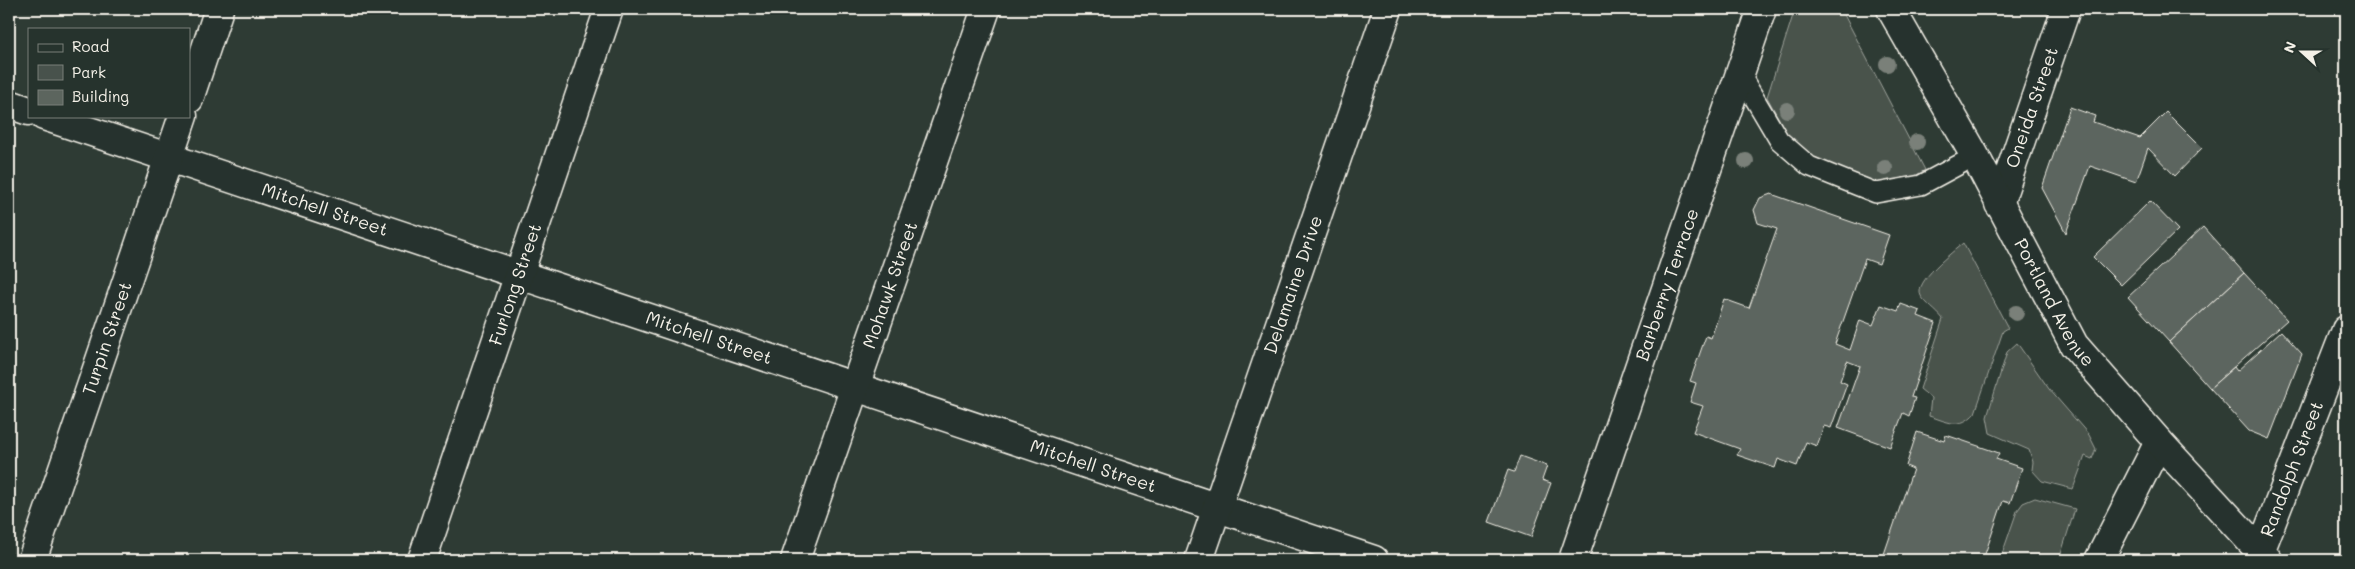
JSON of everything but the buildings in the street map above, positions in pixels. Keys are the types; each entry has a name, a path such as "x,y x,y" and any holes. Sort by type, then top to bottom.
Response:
{"street":[{"path":"190,96 220,9"},
{"name":"Furlong Street","path":"422,560 609,9"},
{"name":"Mohawk Street","path":"795,560 986,9"},
{"name":"Delamaine Drive","path":"1199,560 1388,9"},
{"name":"Barberry Terrace","path":"1573,560 1762,9"},
{"name":"Portland Avenue","path":"1891,9 1975,156 2074,345 2158,442 2264,556"},
{"name":"Oneida Street","path":"1999,204 2066,9"},
{"path":"9,104 28,111"},
{"name":"Mitchell Street","path":"50,118 1374,560"},
{"name":"Turpin Street","path":"32,560 182,118"},
{"name":"Randolph Street","path":"2264,556 2346,330"},
{"path":"2099,560 2158,442"}],"lane":[{"path":"1740,74 1779,140 1809,166 1876,193 1921,185 1975,156"}],"green space":[{"path":"1795,9 1841,9 1925,170 1903,183 1875,183 1811,160 1791,141 1767,97"},
{"path":"1963,243 2008,328 2003,331 1975,413 1964,421 1954,423 1929,416 1931,398 1920,389 1943,319 1923,299 1920,290 1928,275"},
{"path":"2017,343 2049,389 2089,435 2096,449 2092,459 2085,456 2073,489 2042,481 2032,470 2033,462 2029,450 1990,433 1987,417 2007,352"},
{"path":"2035,498 2075,509 2059,560 2000,560 2017,511 2023,503"}]}
